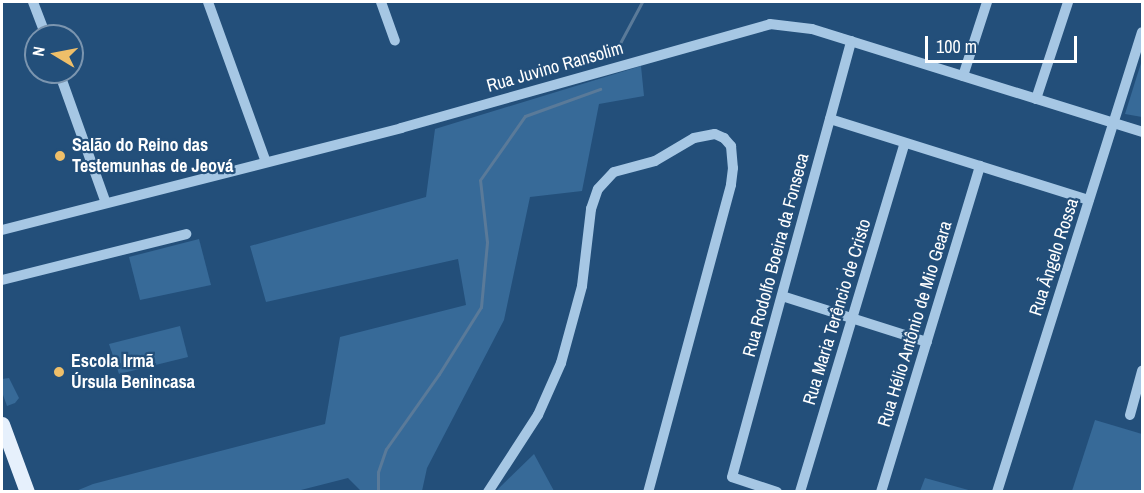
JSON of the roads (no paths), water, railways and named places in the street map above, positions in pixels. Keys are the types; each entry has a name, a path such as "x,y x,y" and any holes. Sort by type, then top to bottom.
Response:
{"main road":[{"path":"2,424 27,492"}],"street":[{"path":"33,2 41,24"},
{"path":"208,2 266,162"},
{"path":"381,2 395,42"},
{"path":"963,76 987,2"},
{"path":"1035,99 1068,2"},
{"name":"Rua Juvino Ransolim","path":"2,230 401,128 757,27 799,26 1143,132"},
{"name":"Rua Ângelo Rossa","path":"997,492 1143,32"},
{"name":"Rua Rodolfo Boeira da Fonseca","path":"777,492 732,477 851,41"},
{"path":"63,84 106,203"},
{"path":"830,119 1089,200"},
{"path":"488,492 538,415 561,363 582,286 591,209 598,189 614,172 655,160 694,138 715,134 724,138 730,146 733,168 731,185 648,492"},
{"name":"Rua Maria Terêncio de Cristo","path":"800,492 905,143"},
{"name":"Rua Hélio Antônio de Mio Geara","path":"881,492 980,166"},
{"path":"2,280 186,234"},
{"path":"782,296 927,342"},
{"path":"1130,415 1143,371"}],"waterway":[{"path":"619,45 642,2"},
{"path":"378,492 378,472 386,449 439,374 481,307 487,242 480,180 525,116 600,89"}],"place":[{"name":"Salão do Reino das Testemunhas de Jeová","path":"60,156"},
{"name":"Escola Irmã Úrsula Benincasa","path":"59,372"}]}
